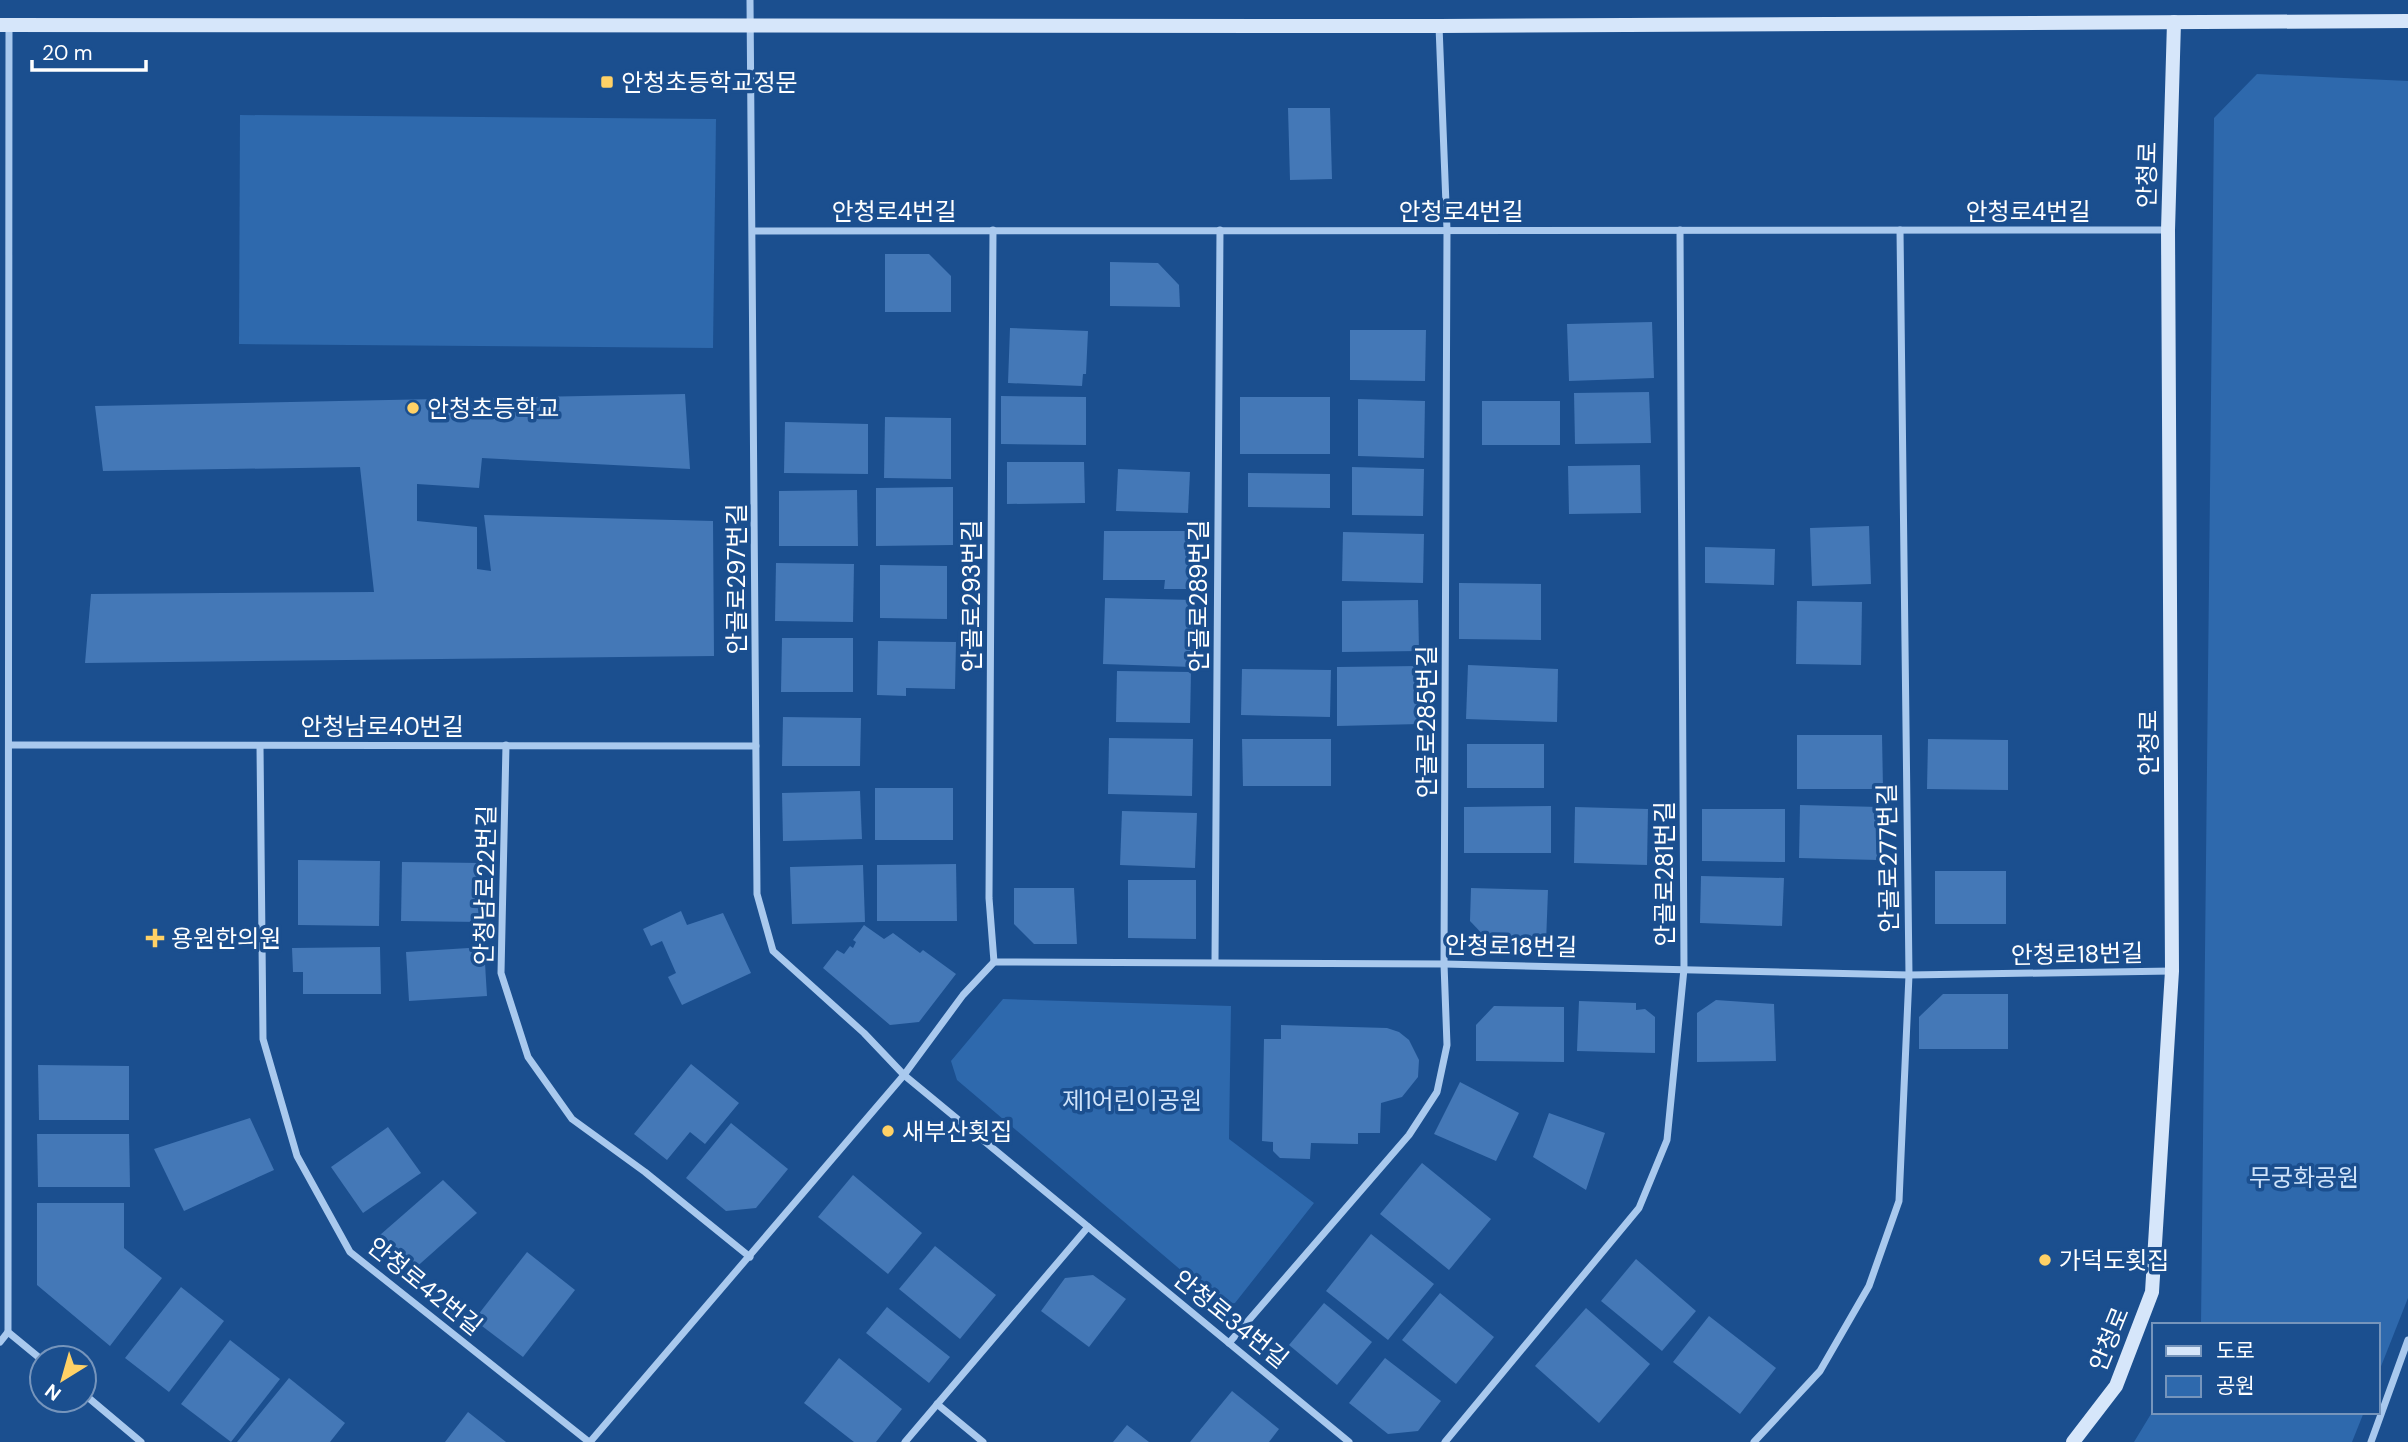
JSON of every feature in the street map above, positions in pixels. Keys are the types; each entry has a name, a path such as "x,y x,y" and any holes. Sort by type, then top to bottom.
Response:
{"main road":[{"path":"4,25 1439,26 2408,21"},
{"name":"안청로","path":"2073,1442 2116,1386 2152,1292 2172,971 2168,230 2174,22"}],"street":[{"name":"안골로297번길","path":"750,0 754,231 757,894 773,951 864,1033 904,1075"},
{"path":"0,1342 8,1332 9,746 4,25"},
{"name":"안골로285번길","path":"1229,1343 1409,1135 1437,1092 1447,1045 1444,964 1447,230 1439,26"},
{"name":"안골로293번길","path":"993,230 989,898 994,962"},
{"name":"안골로289번길","path":"1215,962 1220,230"},
{"name":"안골로281번길","path":"1445,1442 1639,1208 1667,1140 1684,970 1680,230"},
{"name":"안골로277번길","path":"1754,1442 1820,1371 1869,1286 1899,1201 1909,975 1900,230"},
{"name":"안청로4번길","path":"754,231 2168,230"},
{"name":"안청남로22번길","path":"506,745 501,973 528,1057 572,1119 645,1172 750,1257"},
{"name":"안청남로40번길","path":"9,746 755,746"},
{"name":"안청로42번길","path":"260,746 264,1039 298,1156 350,1252 589,1442"},
{"path":"589,1442 904,1075 963,995 994,962"},
{"name":"안청로18번길","path":"994,962 1444,964 1909,975 2172,971"},
{"name":"안청로34번길","path":"904,1075 1349,1442"},
{"path":"905,1442 1088,1227"},
{"path":"8,1332 28,1348"},
{"path":"2371,1442 2408,1339"},
{"path":"937,1404 983,1442"},
{"path":"98,1406 141,1442"}],"green space":[{"name":"무궁화공원","path":"2257,74 2408,81 2408,1298 2380,1369 2380,1323 2201,1323 2214,118"},
{"path":"240,115 716,119 713,348 239,344"},
{"name":"제1어린이공원","path":"1003,999 1231,1006 1229,1139 1314,1203 1235,1303 1222,1305 957,1080 951,1061"},
{"path":"2152,1412 2363,1414 2352,1442 2134,1442"}],"building":[{"path":"1288,108 1330,108 1332,179 1290,180"},
{"path":"885,254 929,254 951,276 951,312 885,312"},
{"path":"1110,262 1158,263 1179,285 1180,307 1110,306"},
{"path":"1652,322 1654,378 1569,381 1567,324"},
{"path":"1010,328 1088,331 1086,374 1083,374 1082,386 1008,383"},
{"path":"1350,330 1426,330 1425,381 1350,380"},
{"path":"1649,392 1651,443 1575,444 1574,393"},
{"name":"안청초등학교","path":"685,394 690,469 482,458 479,488 417,484 417,521 477,527 477,569 491,571 484,515 713,521 714,656 85,663 91,594 374,592 360,467 103,471 95,406"},
{"path":"1001,396 1086,397 1086,445 1001,444"},
{"path":"1240,397 1330,397 1330,454 1240,454"},
{"path":"1358,399 1425,401 1424,458 1358,456"},
{"path":"1482,401 1560,401 1560,445 1482,445"},
{"path":"885,417 951,418 951,479 884,478"},
{"path":"785,422 868,424 868,474 784,473"},
{"path":"1007,462 1084,462 1085,503 1007,504"},
{"path":"1640,465 1641,513 1569,514 1568,466"},
{"path":"1352,467 1424,469 1423,516 1352,515"},
{"path":"1118,469 1190,472 1188,513 1116,511"},
{"path":"1248,473 1330,474 1330,508 1248,507"},
{"path":"953,487 953,545 876,546 876,488"},
{"path":"857,490 858,546 779,546 779,491"},
{"path":"1869,526 1871,584 1812,586 1810,528"},
{"path":"1104,531 1190,531 1190,589 1164,589 1165,580 1103,580"},
{"path":"1343,532 1424,534 1423,583 1342,581"},
{"path":"1705,547 1775,549 1774,585 1705,583"},
{"path":"776,563 854,564 853,622 775,621"},
{"path":"880,565 947,566 947,619 880,618"},
{"path":"1459,583 1541,584 1541,640 1459,639"},
{"path":"1105,598 1194,600 1192,667 1103,664"},
{"path":"1418,600 1419,651 1342,652 1342,601"},
{"path":"1797,601 1862,602 1861,665 1796,664"},
{"path":"782,638 853,638 853,692 781,692"},
{"path":"878,641 956,642 955,689 906,688 906,696 877,695"},
{"path":"1468,665 1558,669 1557,722 1466,719"},
{"path":"1419,666 1420,724 1337,726 1337,667"},
{"path":"1242,669 1331,670 1330,717 1241,715"},
{"path":"1117,671 1191,672 1190,723 1116,722"},
{"path":"783,717 861,718 860,766 782,766"},
{"path":"1797,735 1882,735 1883,789 1797,789"},
{"path":"1109,738 1193,739 1192,796 1108,794"},
{"path":"1242,739 1331,739 1331,786 1243,786"},
{"path":"1928,739 2008,740 2008,790 1927,789"},
{"path":"1467,744 1544,744 1544,788 1467,788"},
{"path":"875,788 953,788 953,840 875,840"},
{"path":"860,791 862,839 783,841 782,793"},
{"path":"1800,805 1879,807 1878,860 1799,858"},
{"path":"1551,806 1551,853 1464,853 1464,807"},
{"path":"1575,807 1648,809 1647,865 1574,863"},
{"path":"1702,809 1785,809 1785,862 1702,861"},
{"path":"1122,811 1197,813 1195,868 1120,865"},
{"path":"298,860 380,861 379,926 298,925"},
{"path":"402,862 482,863 481,922 401,921"},
{"path":"956,864 957,921 877,921 877,865"},
{"path":"863,865 865,922 792,924 790,867"},
{"path":"1935,871 2006,871 2006,924 1935,924"},
{"path":"1701,876 1784,878 1782,926 1700,923"},
{"path":"1128,880 1196,880 1196,939 1128,938"},
{"path":"1014,888 1074,888 1077,944 1034,944 1014,924"},
{"path":"1471,888 1548,890 1546,943 1490,942 1470,921"},
{"path":"681,911 687,925 723,913 751,973 682,1005 668,977 676,973 662,941 651,946 643,929"},
{"path":"864,925 884,939 893,933 920,953 923,950 956,974 919,1022 890,1025 823,968 837,950 844,954 850,946 853,948 856,942 853,940"},
{"path":"380,947 381,994 303,994 303,972 293,972 292,948"},
{"path":"484,947 487,996 409,1001 406,952"},
{"path":"1943,994 2008,994 2008,1049 1919,1049 1919,1017"},
{"path":"1716,1000 1774,1004 1776,1061 1697,1062 1697,1013"},
{"path":"1579,1001 1636,1003 1636,1010 1645,1009 1655,1017 1655,1053 1577,1051"},
{"path":"1494,1006 1564,1007 1564,1062 1476,1061 1476,1025"},
{"path":"1281,1025 1387,1028 1399,1032 1409,1040 1419,1060 1418,1077 1402,1097 1381,1103 1380,1133 1358,1133 1358,1144 1311,1143 1310,1159 1280,1158 1273,1151 1273,1142 1262,1141 1264,1039 1281,1039"},
{"path":"691,1064 739,1103 705,1144 690,1132 667,1160 634,1134"},
{"path":"38,1065 129,1066 129,1120 39,1120"},
{"path":"1460,1082 1519,1113 1496,1161 1434,1134"},
{"path":"1549,1113 1605,1133 1586,1190 1533,1157"},
{"path":"250,1118 274,1170 184,1211 154,1149"},
{"path":"731,1123 788,1169 756,1208 726,1211 686,1178"},
{"path":"388,1127 421,1173 363,1213 331,1167"},
{"path":"37,1134 129,1134 130,1187 38,1187"},
{"path":"1422,1163 1491,1219 1449,1270 1380,1214"},
{"path":"853,1175 922,1233 888,1274 818,1217"},
{"path":"443,1180 477,1213 412,1271 393,1257 380,1235"},
{"path":"37,1203 124,1203 124,1248 162,1278 110,1346 37,1285"},
{"path":"1371,1234 1434,1284 1388,1340 1326,1291"},
{"path":"935,1246 996,1295 960,1339 899,1289"},
{"path":"527,1252 575,1290 523,1357 474,1320"},
{"path":"1636,1259 1696,1311 1662,1351 1601,1301"},
{"path":"1093,1275 1126,1299 1089,1347 1041,1311 1065,1278"},
{"path":"181,1287 224,1321 169,1392 125,1358"},
{"path":"1440,1293 1494,1337 1456,1384 1402,1340"},
{"path":"1324,1303 1372,1342 1337,1385 1289,1345"},
{"path":"887,1307 950,1357 929,1383 866,1333"},
{"path":"1586,1308 1650,1364 1599,1423 1535,1366"},
{"path":"1709,1316 1776,1368 1740,1414 1673,1362"},
{"path":"230,1340 280,1379 231,1442 181,1404"},
{"path":"839,1358 902,1409 876,1442 854,1442 804,1403"},
{"path":"1385,1358 1441,1401 1418,1431 1388,1434 1349,1403"},
{"path":"289,1378 345,1423 330,1442 237,1442"},
{"path":"1232,1391 1279,1429 1269,1442 1190,1442"},
{"path":"468,1412 506,1442 445,1442"},
{"path":"1127,1425 1149,1442 1113,1442"}],"place":[{"name":"안청초등학교정문","path":"607,82"},
{"name":"안청초등학교","path":"413,408"},
{"name":"용원한의원","path":"155,938"},
{"name":"새부산횟집","path":"888,1131"},
{"name":"가덕도횟집","path":"2045,1260"}]}
